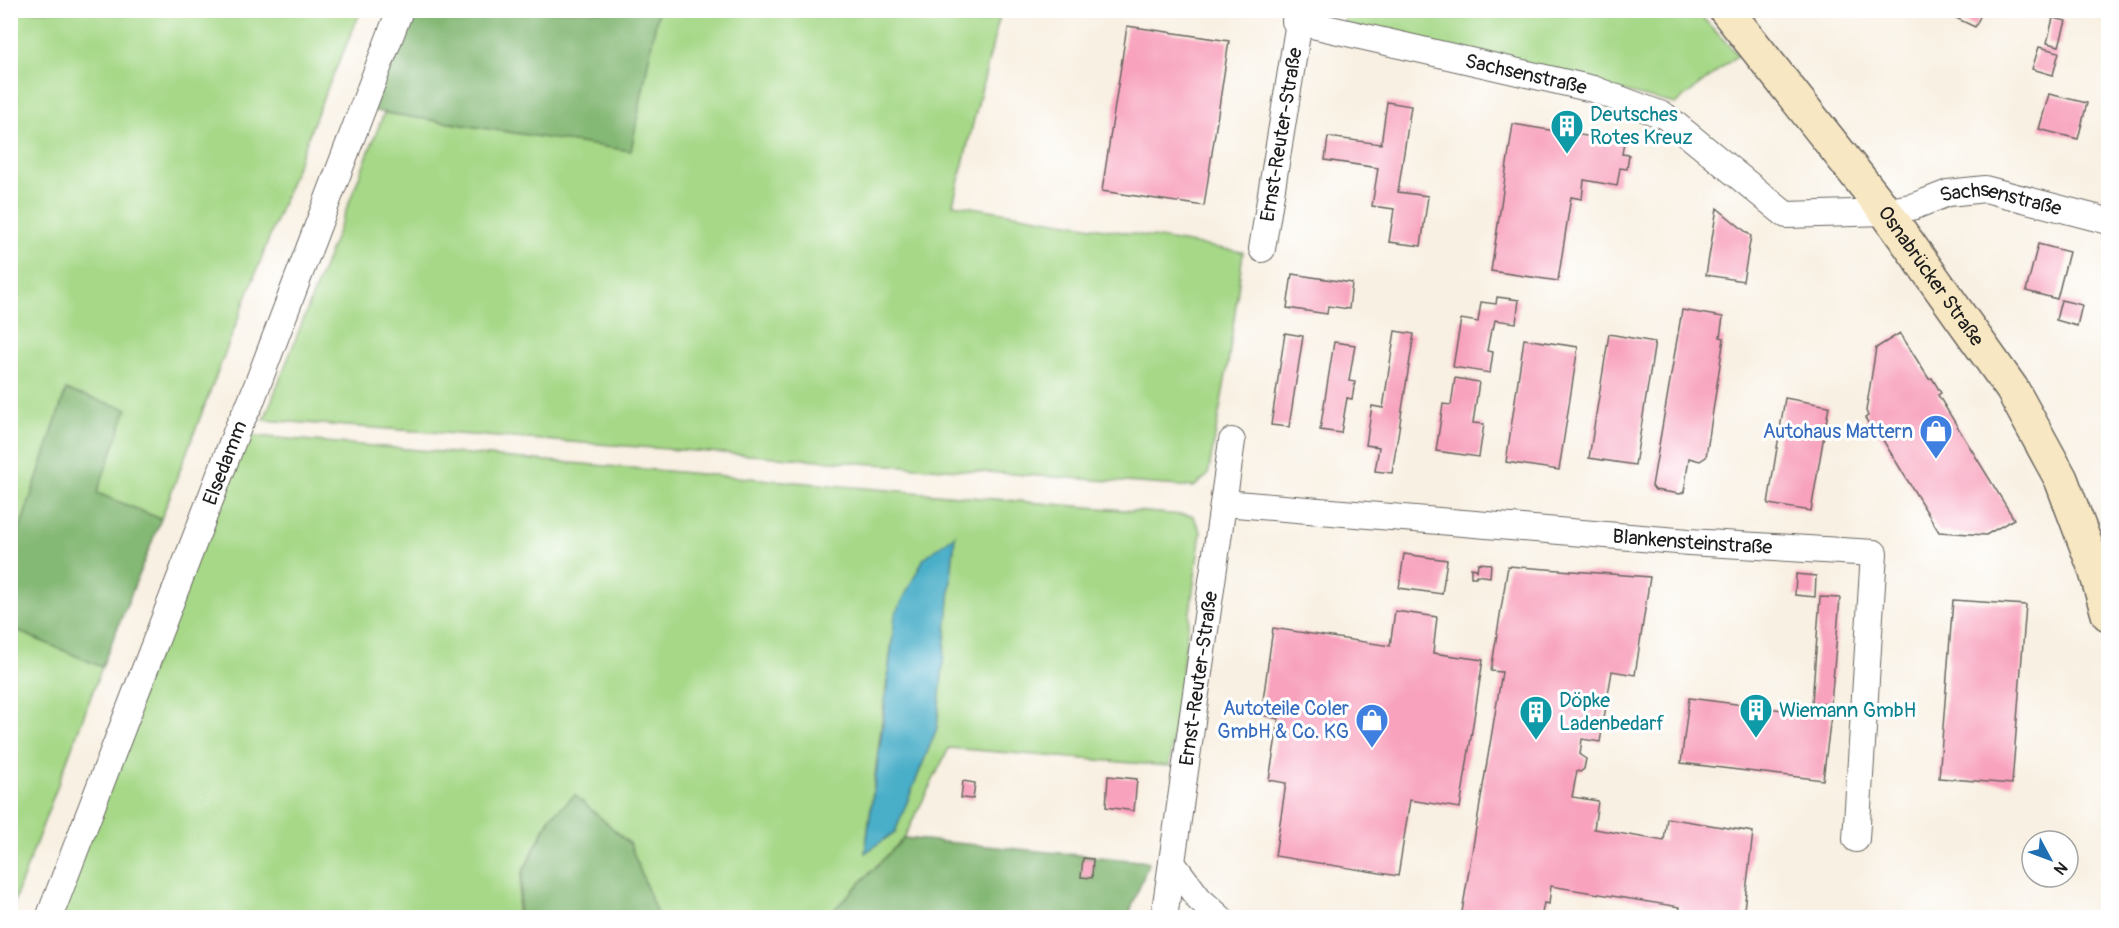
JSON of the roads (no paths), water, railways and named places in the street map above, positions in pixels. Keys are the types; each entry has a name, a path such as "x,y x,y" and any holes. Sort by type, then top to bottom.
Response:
{"main road":[{"name":"Osnabrücker Straße","path":"1726,10 1886,212 2012,389 2061,479 2102,569 2109,614"}],"street":[{"name":"Elsedamm","path":"49,918 239,425 250,404 400,10"},
{"name":"Sachsenstraße","path":"1297,22 1593,89 1665,116 1786,215 1886,212 1915,206 1947,193 1985,189 2109,221"},
{"name":"Ernst-Reuter-Straße","path":"1262,249 1297,22"},
{"name":"Ernst-Reuter-Straße","path":"1164,918 1232,441"},
{"name":"Blankensteinstraße","path":"1224,503 1677,541 1874,553 1856,838"},
{"path":"1172,863 1199,899 1220,918"}],"water":[{"path":"955,535 937,728 895,832 865,853 895,615 924,558"}],"place":[{"name":"Deutsches Rotes Kreuz","path":"1567,155"},
{"name":"Autohaus Mattern","path":"1936,460"},
{"name":"Wiemann GmbH","path":"1756,739"},
{"name":"Döpke Ladenbedarf","path":"1536,741"},
{"name":"Autoteile Coler GmbH & Co. KG","path":"1372,749"}]}
